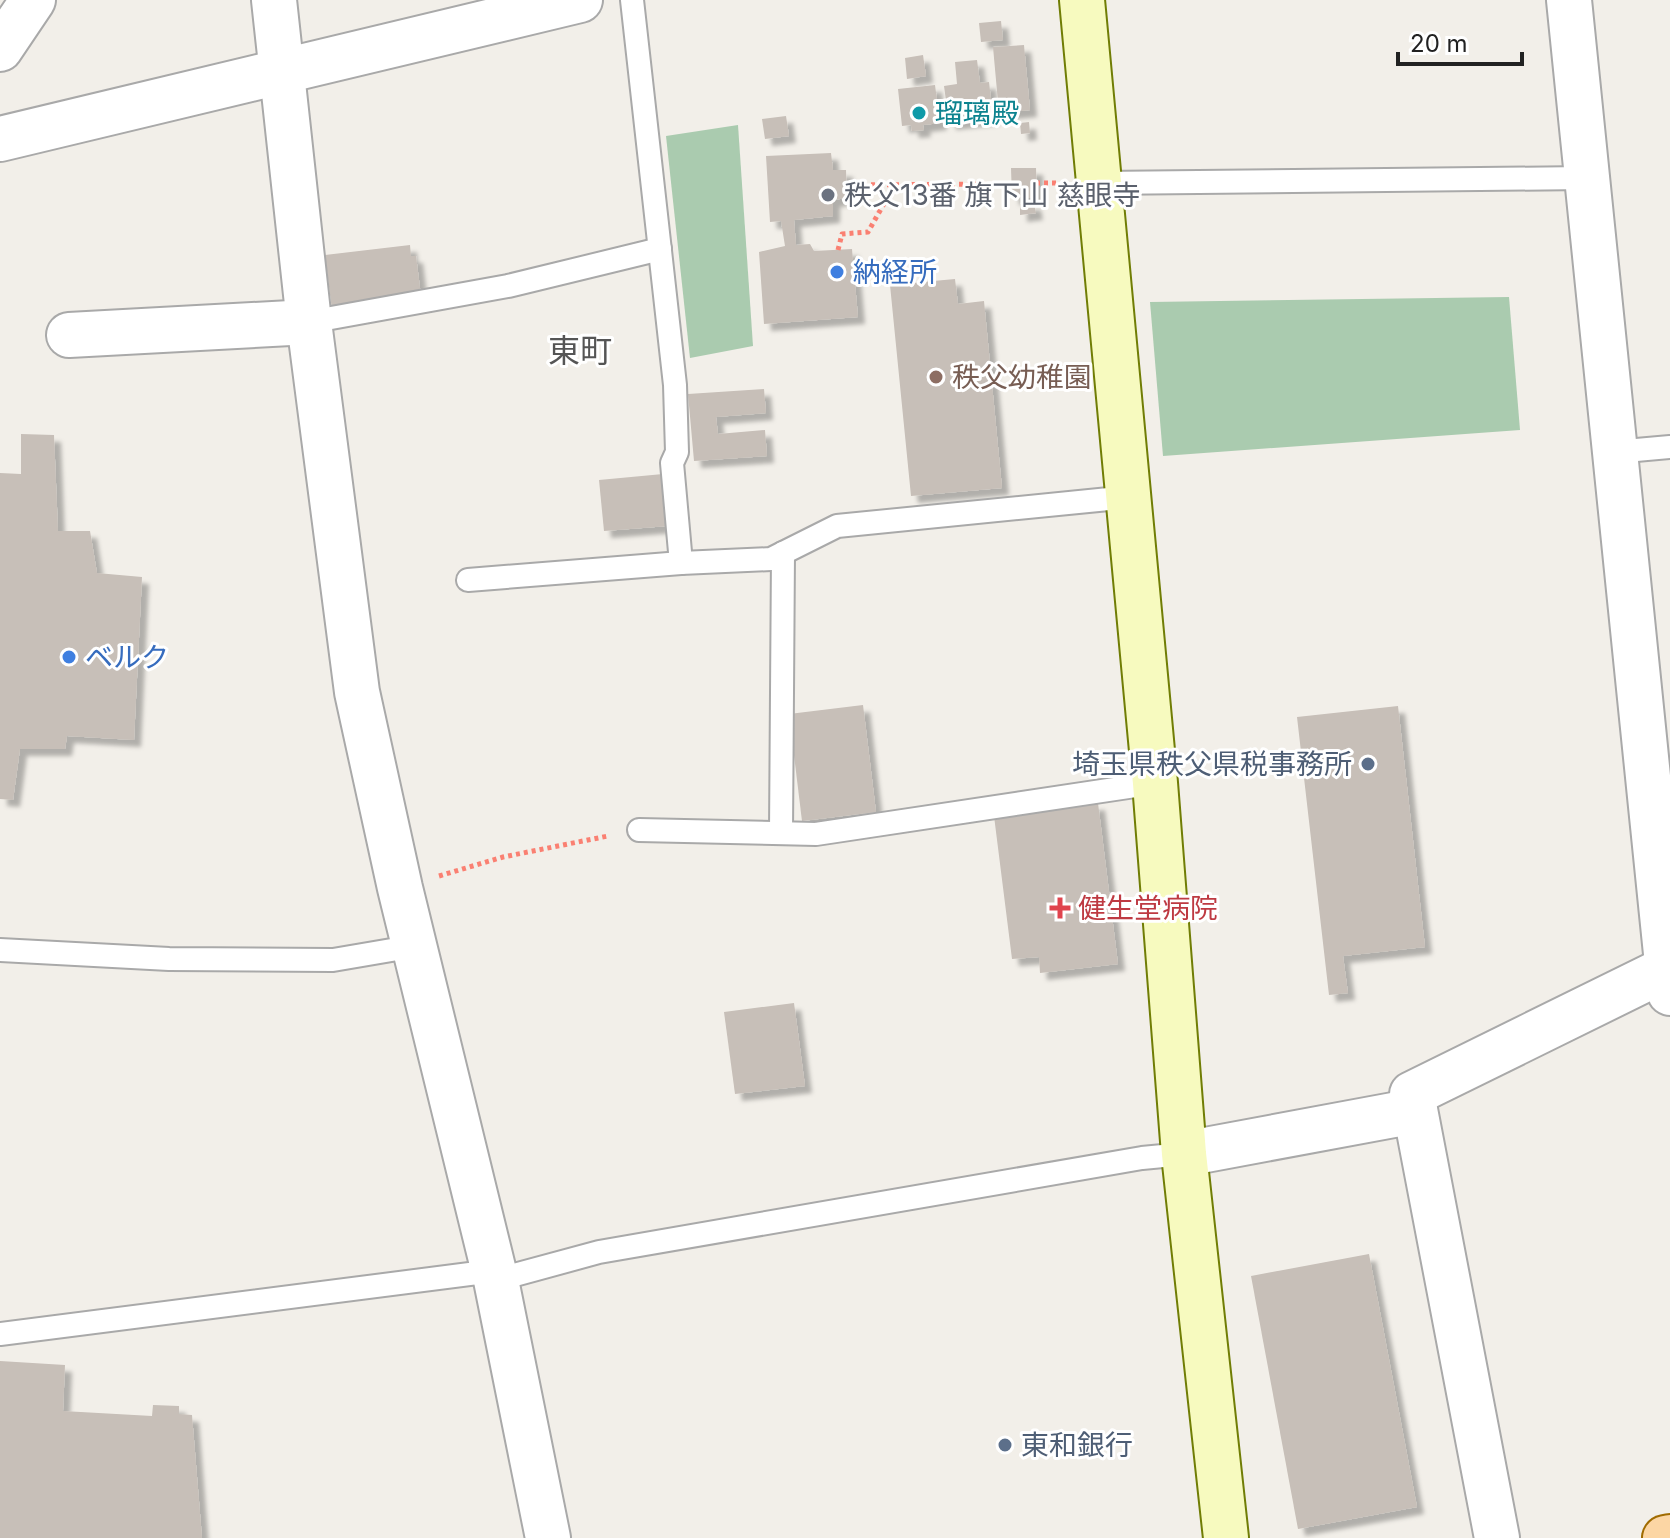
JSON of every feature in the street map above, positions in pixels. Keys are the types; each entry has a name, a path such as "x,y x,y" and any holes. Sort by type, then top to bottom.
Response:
{"street":[{"path":"0,49 33,0"},
{"path":"274,0 309,322 357,692 400,888 495,1276 548,1538"},
{"path":"0,139 282,74 580,0"},
{"path":"1082,0 1155,783 1184,1154 1226,1538"},
{"path":"1497,1538 1412,1094 1669,973 1569,0"},
{"path":"69,335 309,322"},
{"path":"1184,1154 1415,1111"}],"lane":[{"path":"632,0 675,385 677,452 672,463 681,563"},
{"path":"1100,183 1586,178"},
{"path":"309,322 508,286 660,249"},
{"path":"1614,452 1670,447"},
{"path":"468,580 771,559 837,526 1129,497"},
{"path":"781,833 783,553"},
{"path":"639,830 816,834 1155,783"},
{"path":"0,950 169,959 333,960 415,946"},
{"path":"0,1334 495,1276 599,1252 1142,1158 1184,1154"}],"path":[{"path":"1036,183 1056,183"},
{"path":"847,185 1012,184"},
{"path":"838,250 842,234 868,232 894,185"},
{"path":"400,888 503,857 639,830"}],"green space":[{"path":"738,125 753,346 690,358 666,136"},
{"path":"1509,297 1520,430 1163,456 1150,302"}],"building":[{"path":"1001,21 1003,40 981,42 979,23"},
{"path":"1024,45 1030,110 999,113 993,47"},
{"path":"923,55 926,76 907,79 905,58"},
{"path":"977,60 980,83 989,82 993,118 949,123 944,86 957,84 955,62"},
{"path":"935,85 940,123 923,125 924,130 912,131 911,125 902,126 898,89"},
{"path":"786,116 789,136 765,139 762,119"},
{"path":"1029,122 1030,133 1021,134 1020,123"},
{"path":"831,153 833,170 846,170 847,198 833,200 833,216 794,220 796,245 810,244 814,251 852,249 858,317 764,324 759,252 785,246 781,221 770,222 766,156"},
{"path":"1011,168 1036,168 1037,198 1012,198"},
{"path":"1034,203 1036,213 1020,215 1020,204"},
{"path":"410,245 411,256 416,256 421,296 332,310 325,255"},
{"path":"955,279 958,304 984,301 1002,488 911,496 890,285"},
{"path":"764,389 766,413 716,417 718,434 765,430 767,456 694,461 688,394"},
{"name":"ベルク","path":"21,434 54,435 58,531 90,531 97,573 142,577 134,740 67,736 65,749 20,749 13,800 0,799 0,473 21,474"},
{"path":"663,474 668,526 604,531 599,480"},
{"path":"863,705 876,812 802,821 789,714"},
{"path":"1398,706 1425,947 1343,956 1348,993 1329,995 1297,717"},
{"path":"1098,803 1118,964 1040,973 1039,957 1012,959 994,816"},
{"path":"794,1003 805,1086 735,1094 724,1012"},
{"path":"1369,1254 1417,1507 1298,1529 1251,1276"},
{"path":"0,1361 65,1365 63,1411 152,1416 153,1405 179,1406 179,1414 192,1415 202,1538 0,1538"}],"place":[{"name":"瑠璃殿","path":"919,113"},
{"name":"秩父13番 旗下山 慈眼寺","path":"828,195"},
{"name":"納経所","path":"837,272"},
{"name":"秩父幼稚園","path":"936,377"},
{"name":"ベルク","path":"69,657"},
{"name":"埼玉県秩父県税事務所","path":"1368,764"},
{"name":"健生堂病院","path":"1060,908"},
{"name":"東和銀行","path":"1005,1445"}],"district":[{"name":"東町","path":"580,350"}]}
